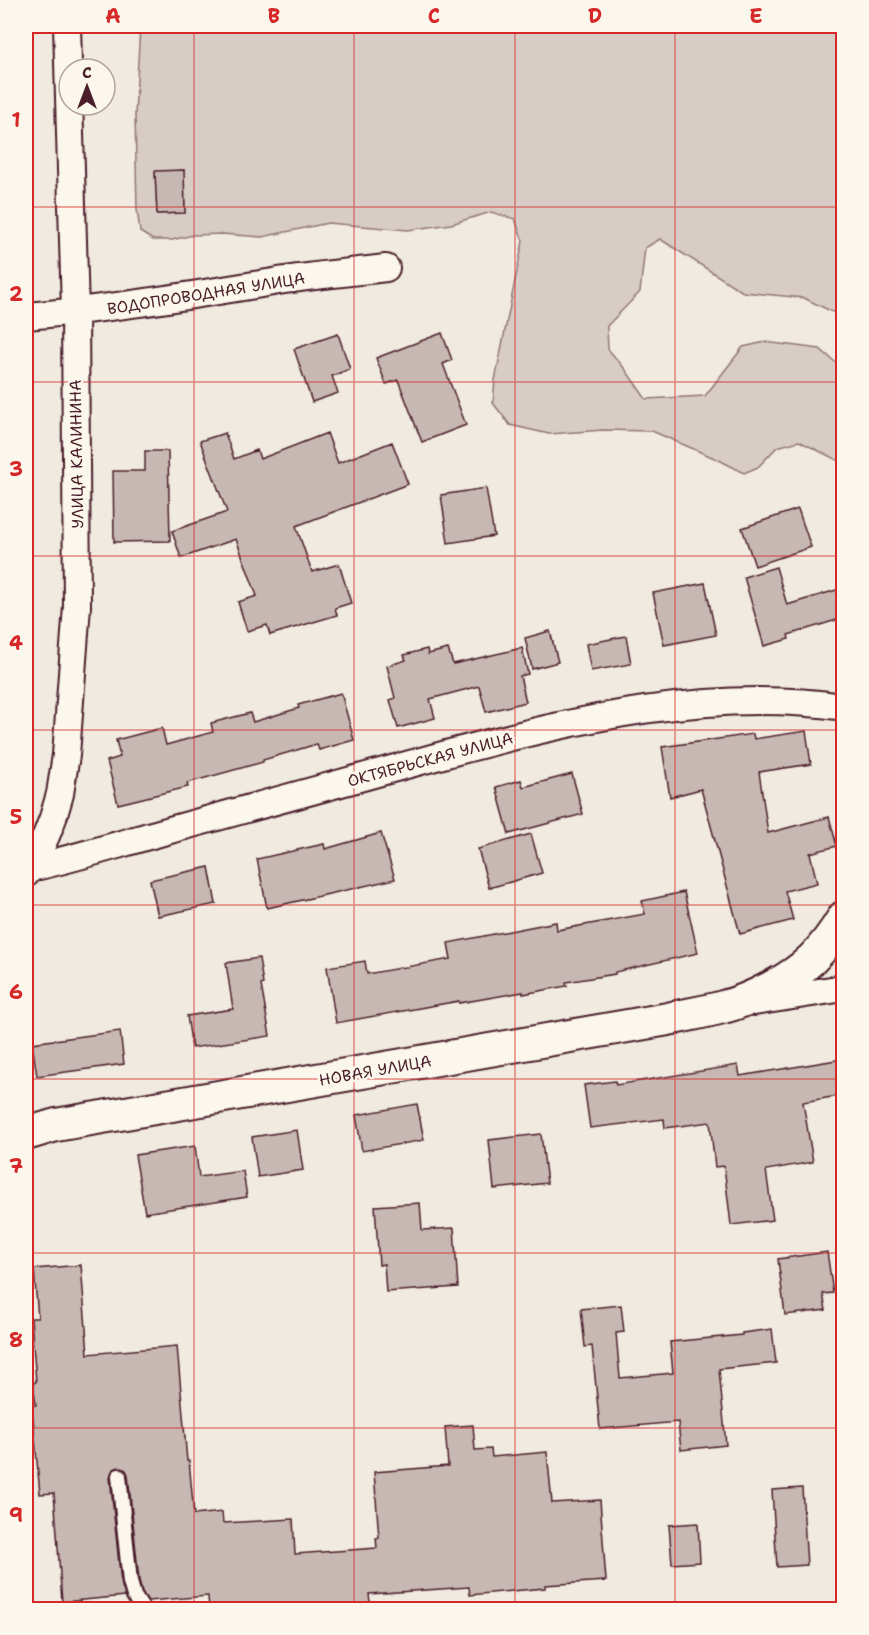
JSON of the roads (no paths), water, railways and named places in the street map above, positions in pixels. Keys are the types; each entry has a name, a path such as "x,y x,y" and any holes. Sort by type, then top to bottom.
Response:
{"street":[{"name":"УЛИЦА КАЛИНИНА","path":"27,871 53,818 60,794 66,755 77,606 75,312 67,26"},
{"name":"ВОДОПРОВОДНАЯ УЛИЦА","path":"26,316 75,312 288,280 386,268"},
{"name":"ОКТЯБРЬСКАЯ УЛИЦА","path":"27,871 506,738 616,714 723,701 765,701 843,707"},
{"name":"НОВАЯ УЛИЦА","path":"724,1007 765,991 811,960 834,934 843,917"},
{"name":"НОВАЯ УЛИЦА","path":"26,1134 56,1125 843,988"}],"lane":[{"path":"119,1476 130,1582 134,1596 143,1610"}]}
